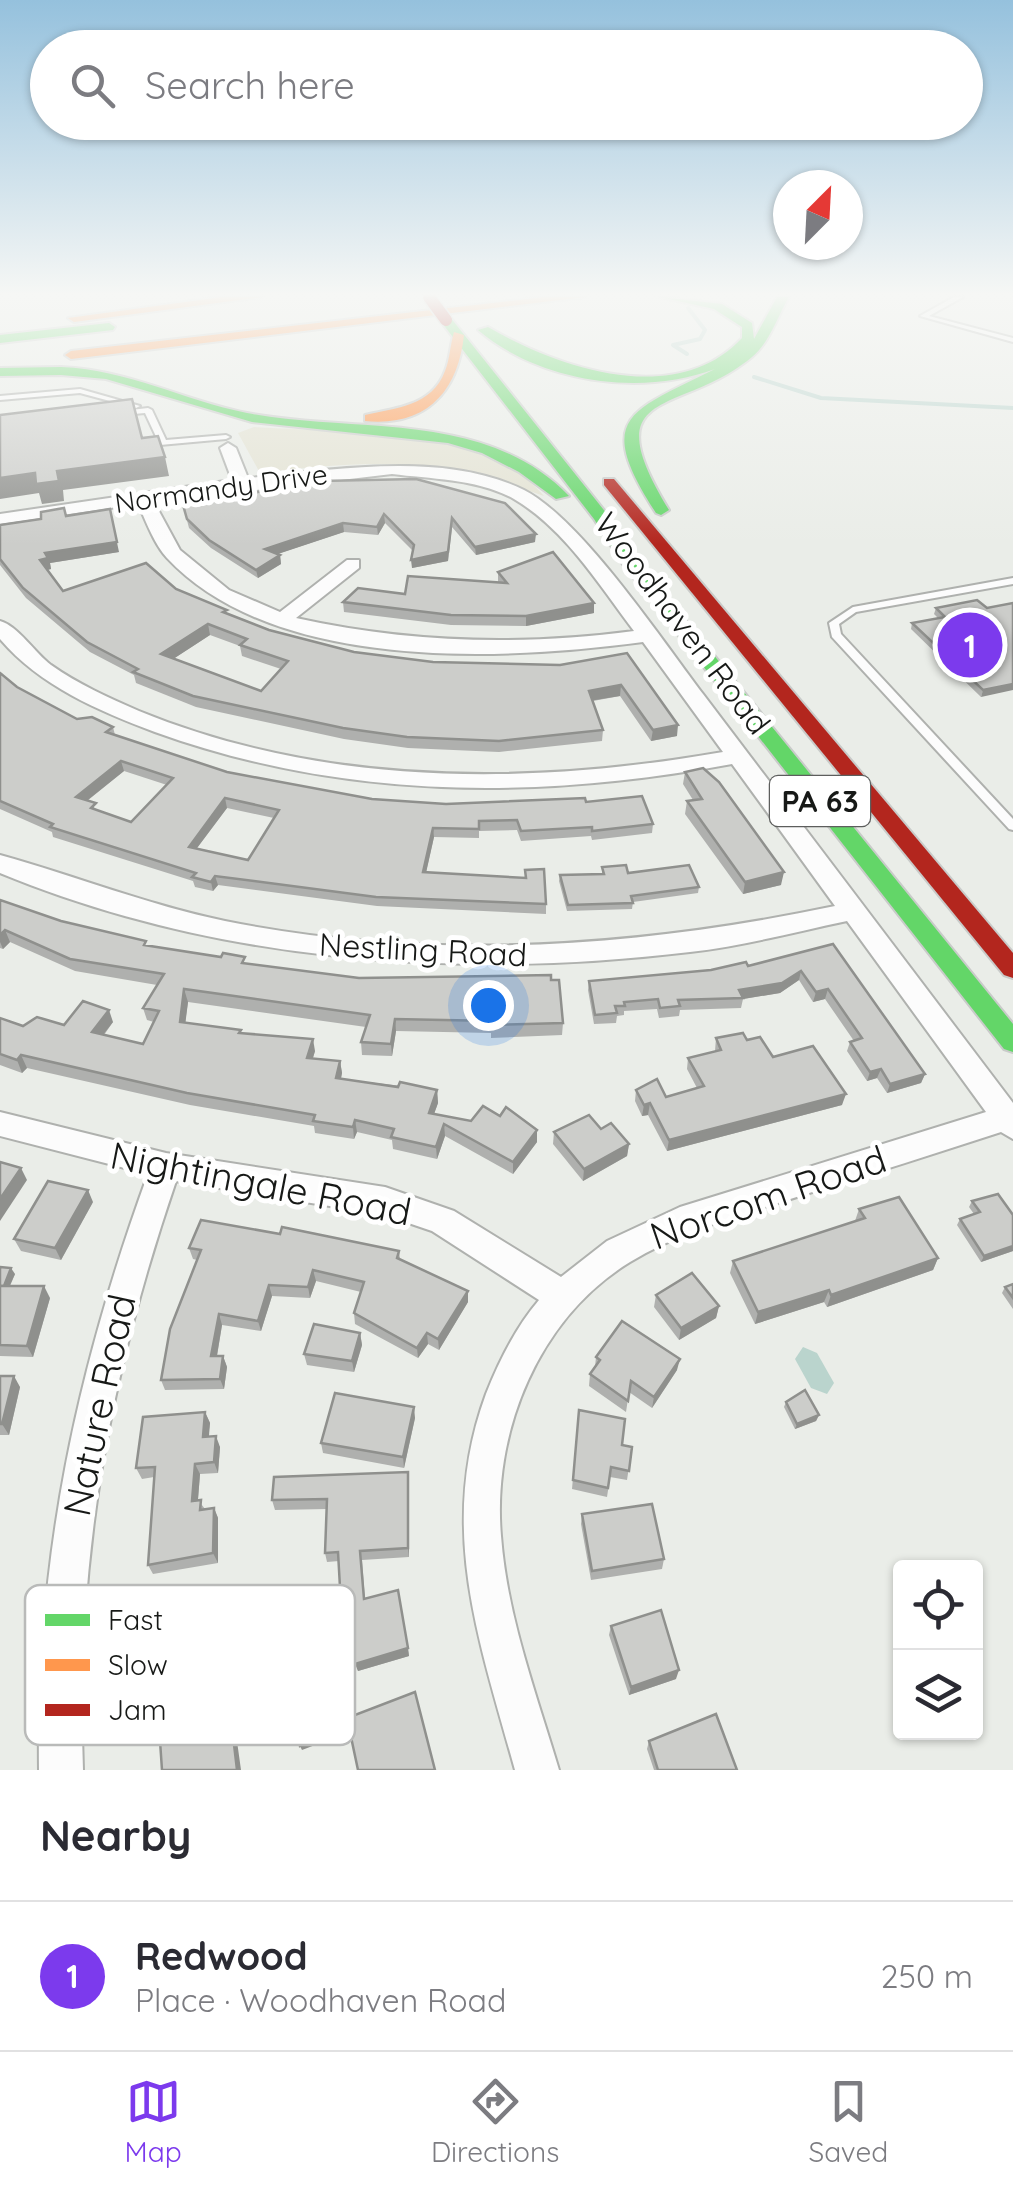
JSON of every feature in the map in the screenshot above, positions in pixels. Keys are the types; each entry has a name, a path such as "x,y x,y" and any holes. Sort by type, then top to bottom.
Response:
{"highway":[{"name":"PA 63","path":"120,380 250,418 420,432 471,442 529,465 628,560"},
{"path":"210,380 216,400 258,413 335,420 394,414 432,400 453,380"},
{"name":"Woodhaven Road","path":"508,380 628,560 1013,1042"},
{"path":"616,380 652,380"},
{"path":"698,380 654,403 632,424 627,440 629,458 707,578 733,634"},
{"name":"Woodhaven Road","path":"596,467 1013,969"}],"street":[{"path":"227,442 242,484"},
{"name":"Normandy Drive","path":"0,519 242,484 377,470 442,473"},
{"name":"Woodhaven Road","path":"442,473 497,486 540,509 560,525 648,635 1010,1122"},
{"path":"142,498 150,522 169,550 199,578 237,600 351,637 459,650 534,650 648,635"},
{"path":"284,618 353,564"},
{"path":"0,627 18,649 66,684 115,709 186,736 288,763 418,780 558,781 693,766 739,756"},
{"name":"Nestling Road","path":"0,863 114,904 212,929 318,945 435,954 554,955 692,942 854,911"},
{"name":"Norcom Road","path":"537,1770 502,1643 481,1532 489,1428 532,1341 562,1296 597,1266 642,1238 691,1217 1010,1122"},
{"name":"Nightingale Road","path":"0,1124 166,1166 384,1200 443,1221 562,1296"},
{"name":"Nature Road","path":"67,1585 84,1436 124,1284 166,1166"},
{"name":"Nature Road","path":"60,1745 61,1770"}],"lane":[{"path":"0,398 80,391 148,410 163,443 227,442"},
{"path":"116,414 148,410"},
{"path":"1013,581 852,610 834,624 836,635 1013,826"}],"shaded area":[{"path":"254,427 367,433 448,445 485,456 518,473 544,496 469,474 404,465 338,465 260,473 238,433"}],"water":[{"path":"803,1347 817,1353 834,1383 827,1394 811,1388 795,1359"}],"building":[{"path":"132,399 142,438 158,436 165,457 57,471 59,481 36,484 35,473 0,478 0,415"},
{"path":"416,479 505,503 536,534 475,547 452,518 448,552 411,560 414,545 384,514 377,527 343,523 265,549 280,555 256,570 209,540 187,519 183,505 321,481"},
{"path":"64,508 66,516 110,509 117,542 45,553 48,558 40,560 63,591 146,563 176,589 227,610 223,612 269,630 354,652 433,662 560,665 627,653 678,725 653,730 621,685 589,691 603,730 499,741 407,737 343,728 193,696 133,672 138,669 87,642 23,588 0,559 0,525 41,519 41,512","holes":["208,624 247,639 240,645 288,661 261,691 161,654"]},
{"path":"553,552 594,603 526,616 451,615 343,602 358,588 405,594 408,576 507,583 498,572"},
{"path":"977,600 987,608 1013,603 1013,684 983,690 912,623 945,617 936,608"},
{"path":"0,673 17,687 77,719 92,717 113,727 106,732 227,772 372,799 446,804 585,798 586,802 642,796 653,824 592,831 592,827 521,831 517,820 479,821 479,829 433,828 423,872 526,878 525,870 544,869 546,904 376,897 215,876 211,882 192,877 196,873 50,827 53,824 0,801","holes":["121,761 173,778 131,822 91,808 96,803 76,797","225,798 279,810 248,860 189,847"]},
{"path":"703,768 719,782 784,872 745,882 687,801 702,799 685,772"},
{"path":"626,865 628,873 689,865 699,887 631,896 633,903 568,905 560,875 604,874 602,867"},
{"path":"0,900 61,921 146,941 144,945 245,957 242,963 359,978 551,975 551,980 559,980 563,1023 491,1025 492,1021 395,1019 391,1044 361,1042 370,1015 184,989 180,1022 241,1030 239,1033 313,1039 307,1058 340,1061 336,1078 398,1087 400,1082 437,1090 429,1113 471,1121 483,1106 500,1116 506,1107 537,1130 513,1162 444,1124 436,1147 391,1137 394,1129 355,1120 353,1127 313,1121 315,1115 187,1093 21,1055 17,1060 0,1054 0,1018 23,1026 37,1017 64,1025 83,1001 109,1010 92,1032 143,1044 159,1011 143,1008 164,974 70,959 5,930 0,935"},
{"path":"833,944 925,1074 890,1084 881,1069 870,1072 850,1042 862,1038 828,989 816,992 801,971 782,983 739,990 743,998 678,1000 680,1006 660,1008 658,999 624,1002 625,1006 615,1006 617,1013 595,1015 589,981 711,970 746,962 748,966"},
{"path":"743,1033 747,1040 760,1037 773,1057 813,1046 846,1094 669,1140 650,1103 644,1105 636,1090 657,1079 666,1097 704,1086 688,1058 721,1050 716,1038"},
{"path":"589,1115 601,1129 611,1123 629,1144 584,1169 554,1132"},
{"path":"0,1162 21,1168 0,1199"},
{"path":"48,1181 88,1190 55,1248 14,1239"},
{"path":"998,1194 1013,1215 1013,1246 984,1256 960,1219 980,1212 972,1201"},
{"path":"899,1197 938,1258 831,1295 829,1290 758,1312 733,1261 865,1218 859,1209"},
{"path":"201,1220 280,1234 282,1227 399,1251 397,1258 468,1291 438,1339 427,1333 417,1348 354,1313 364,1282 313,1270 308,1287 269,1285 258,1321 219,1314 211,1356 223,1356 220,1379 161,1380 170,1329 201,1250 189,1248"},
{"path":"0,1267 11,1268 4,1286 0,1286"},
{"path":"692,1273 719,1306 681,1328 656,1295"},
{"path":"0,1286 44,1286 27,1346 0,1345"},
{"path":"622,1321 680,1359 654,1397 631,1381 628,1401 590,1374 600,1360 596,1357"},
{"path":"314,1324 360,1333 352,1361 304,1354"},
{"path":"0,1376 14,1376 2,1424 0,1424"},
{"path":"805,1390 819,1415 797,1424 786,1402"},
{"path":"335,1393 414,1407 403,1457 321,1443"},
{"path":"579,1410 625,1419 622,1445 632,1447 629,1471 611,1467 608,1488 573,1480"},
{"path":"205,1412 203,1437 216,1436 214,1462 195,1464 192,1501 201,1500 200,1510 214,1508 213,1553 148,1565 155,1467 136,1468 143,1417"},
{"path":"408,1472 408,1548 360,1551 364,1599 398,1590 408,1648 355,1664 355,1585 340,1585 338,1552 325,1553 327,1499 272,1500 274,1477"},
{"path":"652,1504 664,1559 592,1571 582,1514"},
{"path":"661,1610 679,1670 631,1687 611,1626"},
{"path":"415,1692 435,1770 358,1770 353,1745 355,1715"},
{"path":"716,1714 737,1770 658,1770 649,1741"},
{"path":"160,1745 234,1745 237,1770 162,1770"}],"waterway":[{"path":"762,380 821,398 1013,408"}],"traffic: fast":[{"path":"127,380 252,418 451,439 487,450 524,469 561,496"},
{"path":"493,380 601,517 628,560 1013,1042"},
{"path":"629,380 639,380"},
{"path":"661,510 638,472 630,445 633,424 645,409 703,380"}],"traffic: slow":[{"path":"370,418 423,405 435,398 448,380"}],"traffic: jam":[{"path":"609,482 1013,969"}],"place":[{"name":"Redwood","path":"970,645"}]}
